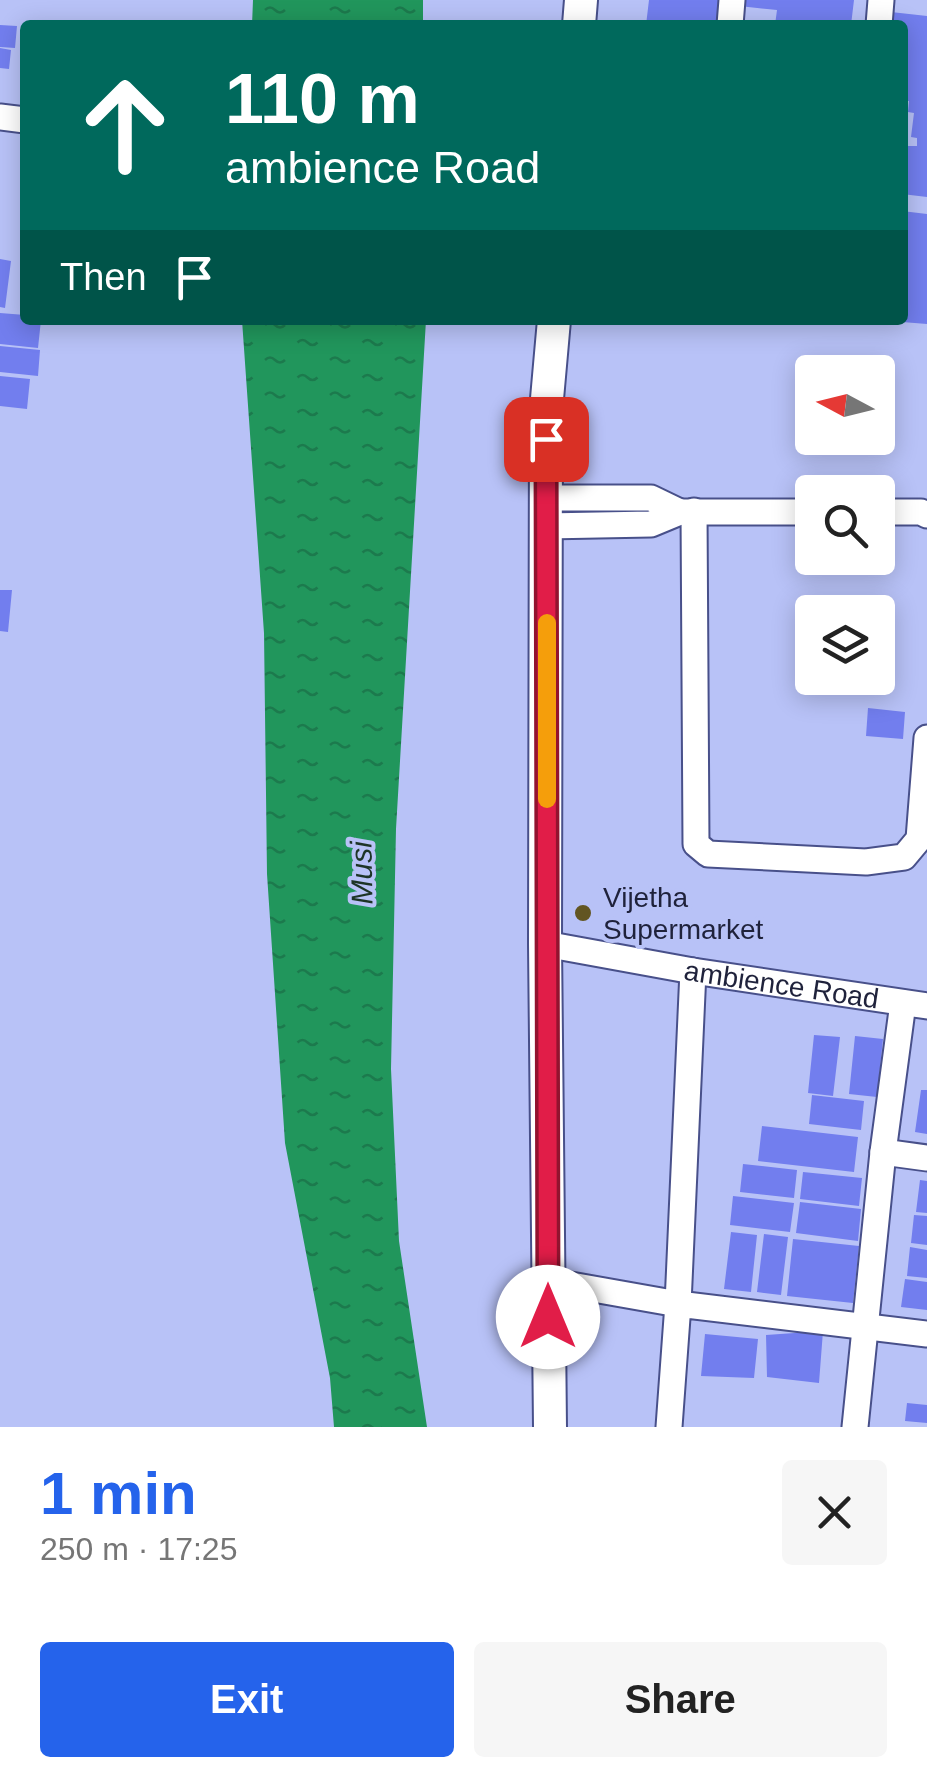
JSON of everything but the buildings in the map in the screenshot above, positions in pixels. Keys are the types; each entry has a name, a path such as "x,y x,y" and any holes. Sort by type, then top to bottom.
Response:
{"street":[{"path":"550,1427 545,944 546,410 554,325"},
{"path":"546,512 651,524 687,512 795,512"},
{"path":"687,512 696,844 708,854 866,862 904,858 919,839 927,738"},
{"path":"895,512 927,514"},
{"name":"ambience Road","path":"545,944 915,1005"},
{"path":"669,1427 693,971"},
{"path":"856,1427 883,1152 915,1005"},
{"path":"883,1152 927,1158"},
{"path":"548,1281 678,1304 927,1334"}],"water":[{"path":"253,0 423,0 423,20 252,20"},
{"name":"Musi","path":"242,325 426,325 396,829 391,1069 399,1241 427,1427 334,1427 330,1378 285,1143 267,874 264,633"}],"slow traffic":[{"path":"547,623 547,799"}],"place":[{"name":"Vijetha Supermarket","path":"583,913"}],"route":[{"path":"546,439 548,1317"}]}
